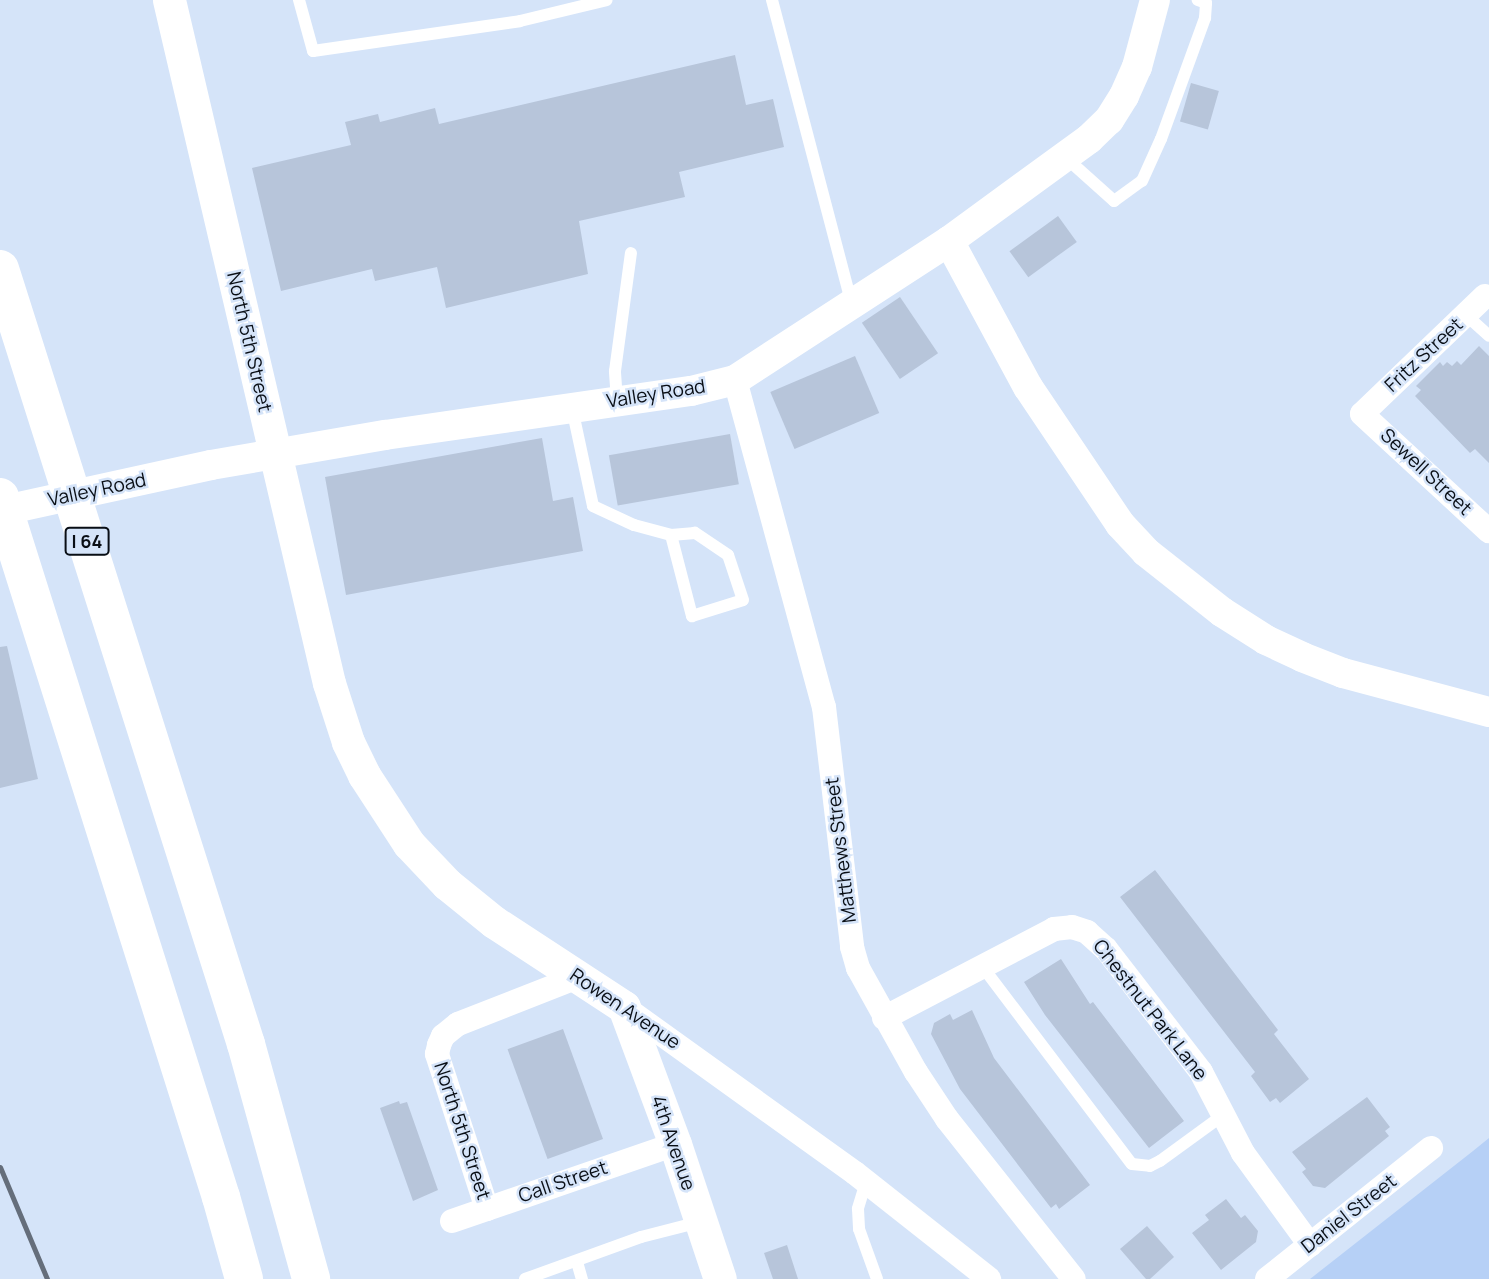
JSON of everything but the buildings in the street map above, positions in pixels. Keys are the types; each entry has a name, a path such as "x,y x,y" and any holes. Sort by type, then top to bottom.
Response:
{"highway":[{"name":"I 64","path":"0,269 175,812 246,1044 311,1279"},
{"path":"0,497 104,822 244,1279"}],"main road":[{"name":"North 5th Street","path":"169,0 329,683"},
{"name":"Rowen Avenue","path":"329,683 335,709 359,764 409,844 447,884 494,922 624,1007"},
{"name":"4th Avenue","path":"624,1007 675,1144 720,1279"}],"street":[{"name":"Valley Road","path":"0,511 211,465 691,391 735,380 949,242 1065,157 1109,120 1137,67 1155,0"},
{"path":"949,242 1028,387 1121,524 1146,552 1222,612 1278,646 1343,673 1489,712"},
{"name":"Fritz Street","path":"1362,414 1485,296"},
{"name":"Matthews Street","path":"735,380 824,707 852,947 867,989 947,1119 1070,1272 1088,1279"},
{"name":"Sewell Street","path":"1362,414 1489,531"},
{"name":"Chestnut Park Lane","path":"884,1018 1054,929 1072,927 1087,932 1106,949 1200,1072 1258,1176 1310,1245"},
{"name":"North 5th Street","path":"487,1209 437,1054 443,1036 458,1024 578,978"},
{"name":"Rowen Avenue","path":"624,1007 866,1182 989,1279"},
{"name":"Call Street","path":"452,1221 675,1144"},
{"name":"Daniel Street","path":"1267,1279 1431,1149"}],"lane":[{"path":"299,0 313,51 520,21 607,0"},
{"path":"772,0 852,305"},
{"path":"1065,157 1114,201 1142,181 1161,139 1205,19 1206,3 1198,0"},
{"path":"617,401 615,371 631,253"},
{"path":"1466,315 1489,336"},
{"path":"572,408 593,506 634,525 671,535 695,533 727,555 743,600 692,617 671,535"},
{"path":"982,966 1132,1164 1150,1166 1160,1161 1223,1115"},
{"path":"866,1182 858,1209 859,1229 877,1279"},
{"path":"525,1279 642,1237 701,1222"},
{"path":"577,1262 582,1279"}],"shaded area":[{"path":"1489,1138 1489,1279 1310,1279 1473,1151"}],"railway":[{"path":"0,1167 47,1279"}]}
